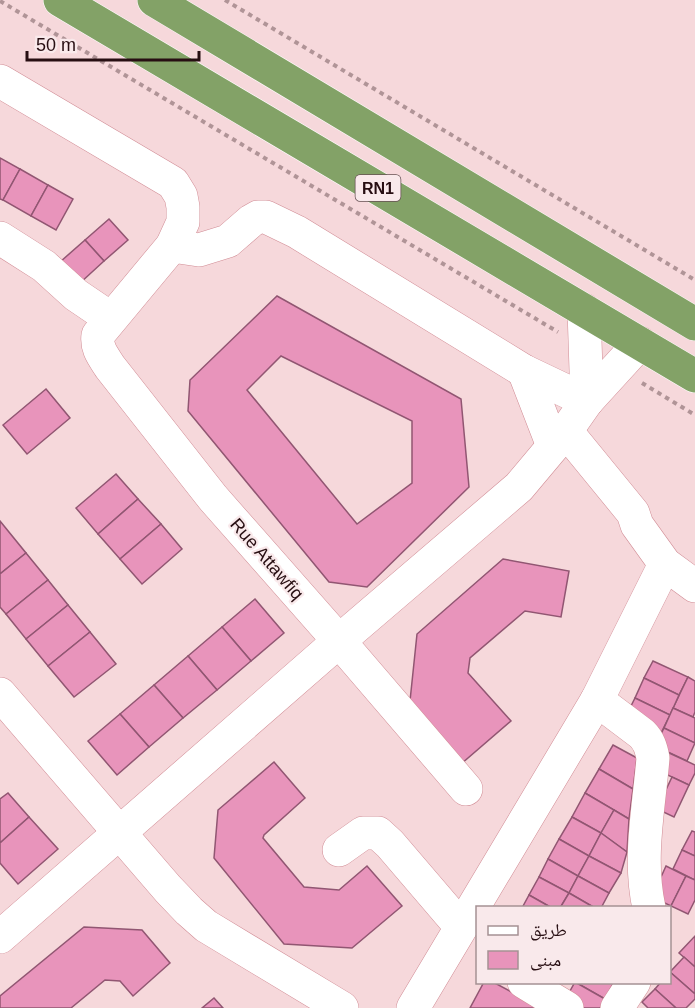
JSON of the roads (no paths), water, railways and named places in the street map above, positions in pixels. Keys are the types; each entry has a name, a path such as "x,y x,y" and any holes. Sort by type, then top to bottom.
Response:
{"highway":[{"name":"RN1","path":"60,0 695,376"},
{"name":"RN1","path":"154,0 695,324"}],"street":[{"path":"0,81 173,183 181,196 183,207 183,222 172,246 110,318 76,295 44,266 0,238"},
{"path":"172,246 199,250 228,241 251,221 266,218 297,232 524,371 587,401"},
{"path":"584,310 587,401"},
{"name":"Rue Attawfiq","path":"110,318 98,335 97,343 110,367 213,498 466,789"},
{"path":"0,937 519,487 587,401 640,343"},
{"path":"524,371 560,438 633,513 637,525 665,564 695,586"},
{"path":"483,906 597,700 665,564"},
{"path":"0,694 189,911 206,926 342,1008"},
{"path":"597,700 642,734 651,748 653,758 643,863 649,906"},
{"path":"339,850 363,833 378,833 390,844 464,941"},
{"path":"413,1008 464,941 476,919"},
{"path":"527,984 567,1008"},
{"path":"617,1008 633,984"}]}
